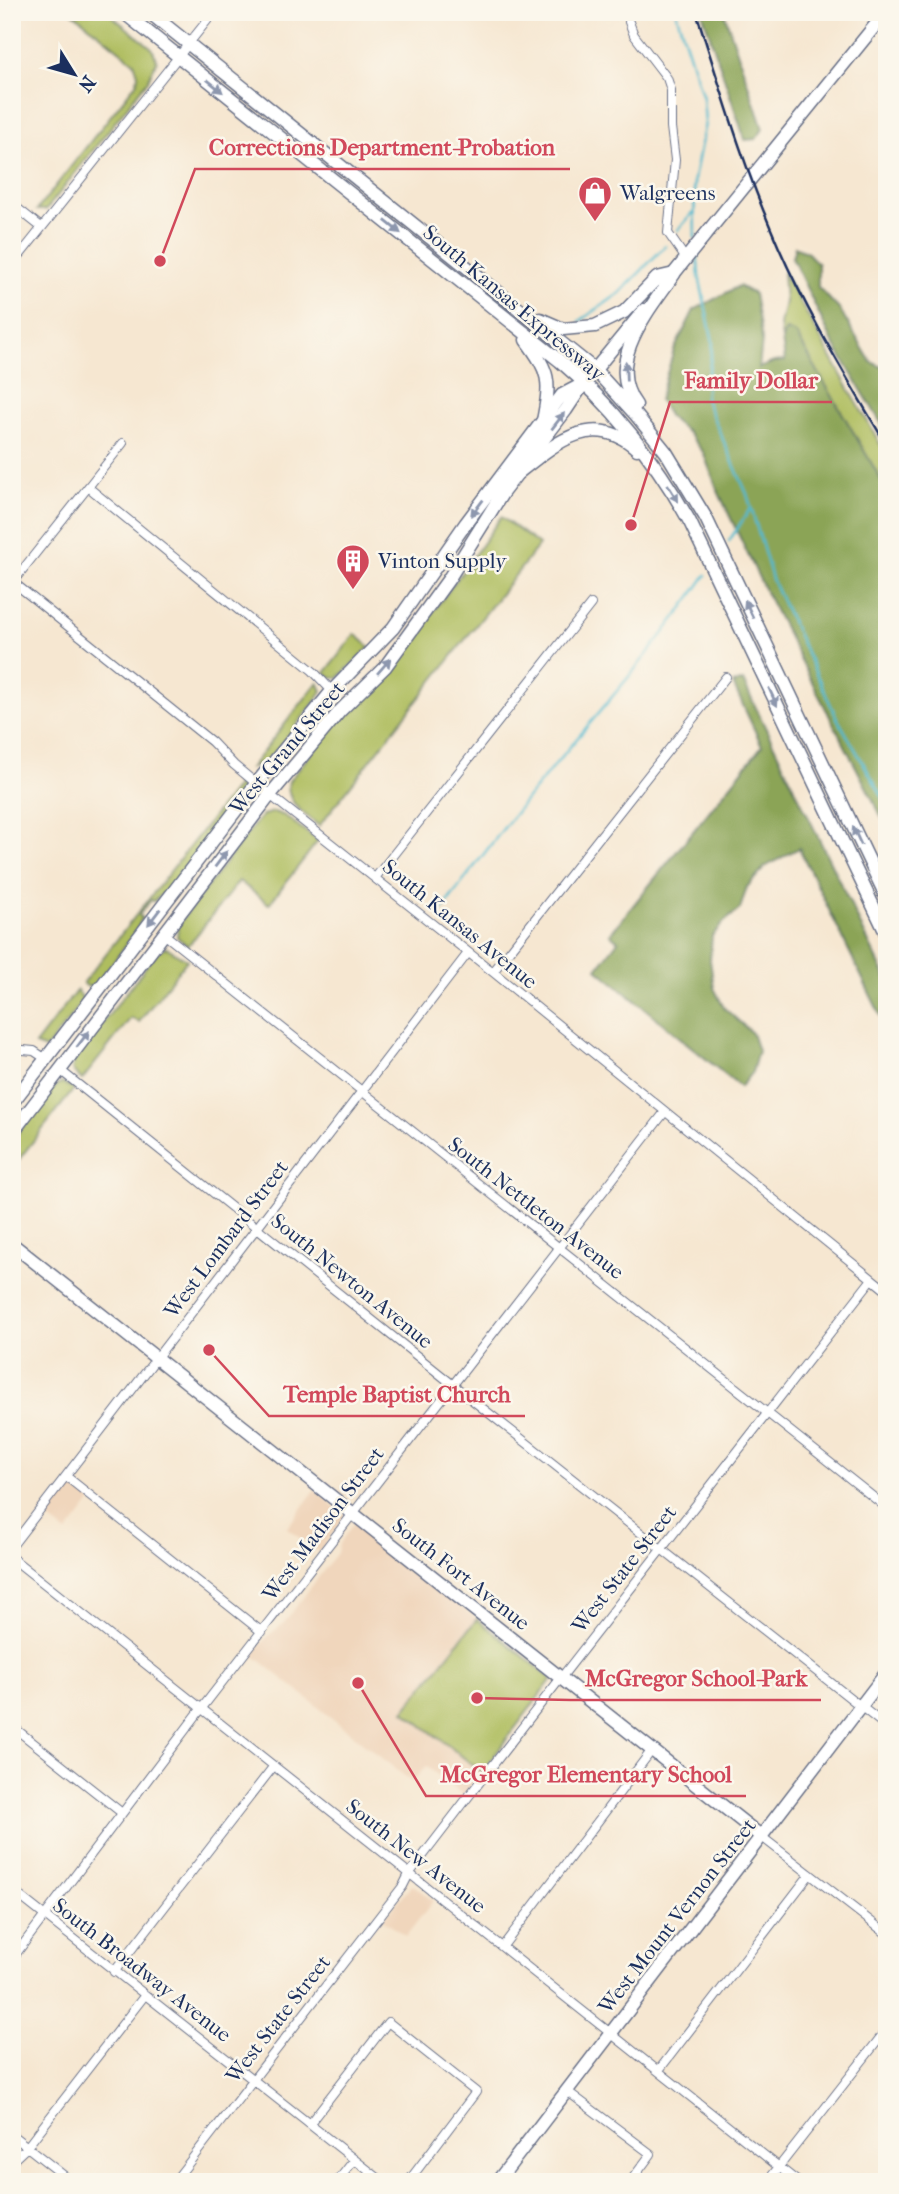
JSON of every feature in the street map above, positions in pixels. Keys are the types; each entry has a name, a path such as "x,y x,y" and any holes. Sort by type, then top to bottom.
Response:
{"main road":[{"name":"South Kansas Expressway","path":"123,12 513,323 584,383 619,420 657,470 682,509 887,935"},
{"name":"South Kansas Expressway","path":"149,12 595,370 626,403 666,452 709,524 887,898"},
{"name":"West Grand Street","path":"12,1133 270,795 340,711 385,667 448,580 503,492 584,383 886,12"},
{"path":"518,307 563,329 595,326 624,312 657,278 674,274"},
{"path":"666,452 656,428 629,395 625,380 625,360 650,308 674,274"},
{"path":"513,323 543,363 547,373 548,399 543,421"},
{"name":"West Grand Street","path":"12,1103 256,784 332,691 393,628 466,523 562,395 584,383"},
{"path":"518,473 559,441 575,434 589,432 625,440 657,470"},
{"name":"South Fort Avenue","path":"12,1244 762,1837"},
{"name":"West Mount Vernon Street","path":"497,2182 887,1672"}],"street":[{"path":"12,265 214,12"},
{"path":"629,22 634,35 667,78 671,90 674,160 668,233 687,257"},
{"path":"12,204 41,228"},
{"path":"13,583 123,443"},
{"path":"88,487 313,671 332,691"},
{"name":"South Kansas Avenue","path":"13,583 212,742 256,784 887,1291"},
{"path":"375,878 591,604"},
{"path":"493,972 726,677"},
{"name":"South Nettleton Avenue","path":"164,934 887,1508"},
{"name":"West Lombard Street","path":"12,1546 468,953"},
{"path":"12,1049 34,1051 46,1059"},
{"name":"South Newton Avenue","path":"60,1070 887,1727"},
{"name":"West Madison Street","path":"12,1959 452,1384 664,1113"},
{"name":"West State Street","path":"174,2182 403,1886 409,1874 872,1279"},
{"path":"67,1477 262,1632"},
{"name":"South New Avenue","path":"12,1558 798,2182"},
{"path":"12,1726 122,1813"},
{"path":"503,1946 652,1750"},
{"path":"114,1972 273,1767"},
{"name":"South Fort Avenue","path":"762,1837 887,1934"},
{"path":"659,2070 810,1874"},
{"name":"South Broadway Avenue","path":"12,1890 383,2182"},
{"path":"12,2161 27,2147 145,1995"},
{"path":"310,2123 388,2022 477,2092 408,2182"},
{"path":"767,2182 887,2029"},
{"path":"566,2091 651,2154 630,2182"},
{"path":"12,2135 72,2182"},
{"path":"337,2182 354,2160"}],"shaded area":[{"path":"70,1485 92,1501 67,1533 44,1515"},
{"path":"315,1490 345,1516 319,1552 287,1528"},
{"path":"353,1524 477,1619 405,1711 482,1772 464,1796 426,1766 412,1782 253,1655 267,1637 283,1624 337,1553 339,1544"},
{"path":"411,1886 415,1886 433,1901 406,1936 383,1920"}],"green space":[{"path":"72,12 107,12 152,48 157,61 148,80 46,210 37,210 137,82 138,74 134,62"},
{"path":"702,12 724,12 763,129 756,139 745,140"},
{"path":"795,247 808,253 818,264 818,287 840,310 871,362 887,369 887,433 832,341 792,258"},
{"path":"783,272 887,456 887,490 796,334 786,330 782,339 780,325 785,302"},
{"path":"739,286 754,294 762,340 759,368 785,361 782,339 786,330 796,334 887,490 887,827 767,595 718,491 703,452 687,432 669,417 659,400 674,350 694,310"},
{"path":"501,517 539,545 319,826 293,801 288,788 289,781 344,712 393,666 466,567 470,568 474,564 470,561"},
{"path":"355,634 370,647 338,678 332,678 325,673"},
{"path":"743,681 887,980 887,1029 799,848 765,867 747,887 740,909 712,936 710,960 714,988 724,1008 752,1033 758,1051 752,1072 740,1087 597,969 618,941 610,934 762,746 733,684"},
{"path":"318,682 322,691 318,698 267,762 251,767"},
{"path":"236,779 241,789 239,797 174,884 154,901 151,900 139,915 142,918 136,932 95,986 88,987 83,983 237,786"},
{"path":"274,812 285,816 318,841 269,904 239,881 188,946 177,937 178,925 258,820 263,815"},
{"path":"166,947 187,960 139,1022 131,1018 82,1080 72,1070 74,1061 157,952"},
{"path":"77,990 84,1000 46,1049 35,1045"},
{"path":"62,1083 74,1089 12,1168 12,1141 53,1088"},
{"path":"477,1619 552,1679 482,1772 404,1711"}],"waterway":[{"path":"676,12 703,98 705,123 694,179 695,238"},
{"path":"678,230 692,214"},
{"path":"580,321 620,293 665,246"},
{"path":"697,251 699,276 713,342 705,399 747,494 773,582 837,718 887,804"},
{"path":"729,541 750,509"},
{"path":"440,912 525,801 646,656 706,575"}],"railway":[{"path":"696,12 750,176 783,257 825,339 887,446"}],"place":[{"name":"Walgreens","path":"595,223"},
{"name":"Corrections Department-Probation","path":"160,261"},
{"name":"Family Dollar","path":"631,525"},
{"name":"Vinton Supply","path":"353,591"},
{"name":"Temple Baptist Church","path":"209,1350"},
{"name":"McGregor Elementary School","path":"358,1683"},
{"name":"McGregor School-Park","path":"477,1698"}]}
